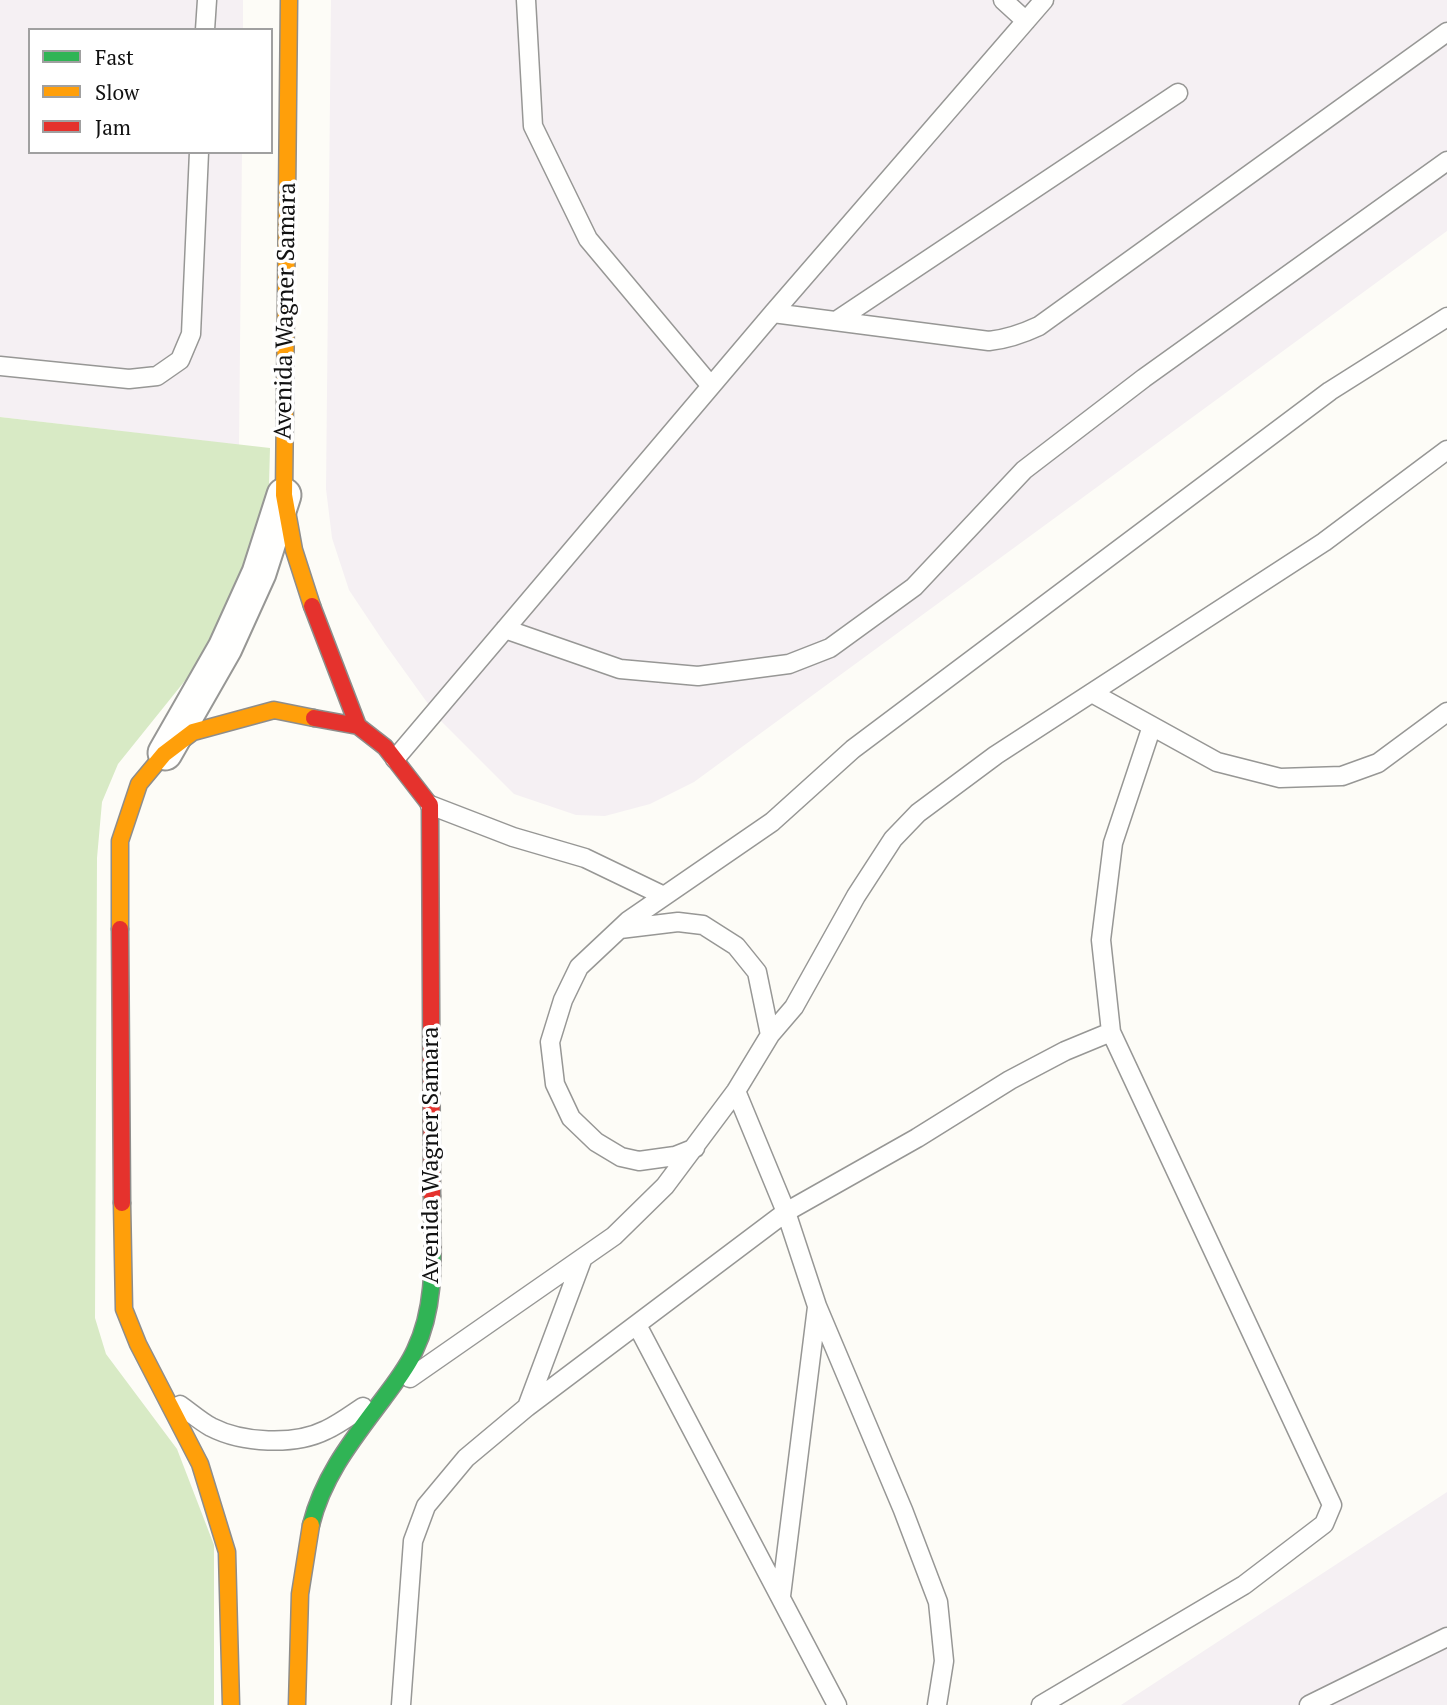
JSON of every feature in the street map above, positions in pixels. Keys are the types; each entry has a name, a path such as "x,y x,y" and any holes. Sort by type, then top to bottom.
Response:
{"street":[{"name":"Avenida Wagner Samara","path":"289,0 284,495 294,550 311,603 358,726"},
{"name":"Avenida Wagner Samara","path":"231,1705 227,1552 200,1464 138,1344 124,1309 120,841 139,785 164,754 225,648 259,573 284,495"},
{"name":"Avenida Wagner Samara","path":"164,754 193,733 274,710 358,726 385,747 430,806 432,1293 415,1352 389,1391 342,1451 321,1490 307,1541 299,1630 297,1705"}],"lane":[{"path":"205,28 207,0"},
{"path":"526,0 533,126 588,239 710,386"},
{"path":"1003,0 1026,21"},
{"path":"395,759 710,386 1044,0"},
{"path":"773,313 989,341 1022,334 1039,326 1447,32"},
{"path":"836,321 1178,93"},
{"path":"0,366 129,379 157,376 180,360 191,334 199,154"},
{"path":"505,629 620,669 698,676 789,664 830,648 914,587 1024,470 1144,378 1447,161"},
{"path":"695,1148 675,1156 639,1161 621,1157 596,1142 571,1118 555,1084 550,1042 563,1000 579,967 628,920 772,822 853,749 1319,399 1447,317"},
{"path":"166,1395 210,1427 234,1435 267,1440 300,1438 325,1431 389,1391 582,1260 614,1236 648,1203 695,1148 736,1091 770,1035 794,1007 856,896 893,839 918,813 985,763 1324,542 1447,450"},
{"path":"1092,693 1217,761 1280,778 1342,776 1378,763 1447,712"},
{"path":"1041,1705 1244,1585 1325,1524 1332,1505 1111,1032 1101,940 1113,843 1152,726"},
{"path":"430,806 513,837 585,858 664,896"},
{"path":"619,929 691,923 704,925 736,946 757,972 770,1035"},
{"path":"401,1705 413,1541 426,1506 466,1458 527,1407 786,1212 917,1138 1010,1080 1065,1051 1111,1032"},
{"path":"736,1091 786,1212 817,1306 903,1510 938,1602 944,1661 937,1705"},
{"path":"527,1407 582,1260"},
{"path":"781,1596 817,1306"},
{"path":"637,1325 837,1705"},
{"path":"1309,1705 1447,1637"}],"shaded area":[{"path":"0,0 243,0 243,28 28,28 28,154 242,154 239,445 0,417"},
{"path":"331,0 1447,0 1447,231 694,782 650,804 605,816 576,815 514,794 439,719 349,590 332,538 326,489"},
{"path":"1447,1492 1447,1705 1121,1705"}],"green space":[{"path":"0,417 270,448 268,520 200,662 118,764 102,802 97,858 95,1318 106,1354 177,1449 214,1545 214,1705 0,1705"}],"traffic: fast":[{"path":"311,1525 331,1474 404,1369 422,1332 432,1274 432,1196"}],"traffic: slow":[{"path":"289,0 284,495 294,550 312,606"},
{"path":"120,929 120,841 139,784 164,754 193,732 274,710 314,718"},
{"path":"122,1203 124,1309 138,1344 200,1464 227,1552 231,1705"},
{"path":"297,1705 300,1594 311,1525"}],"traffic: jam":[{"path":"312,606 358,726"},
{"path":"314,718 358,726 385,747 430,805 432,1196"},
{"path":"120,929 122,1203"}]}
